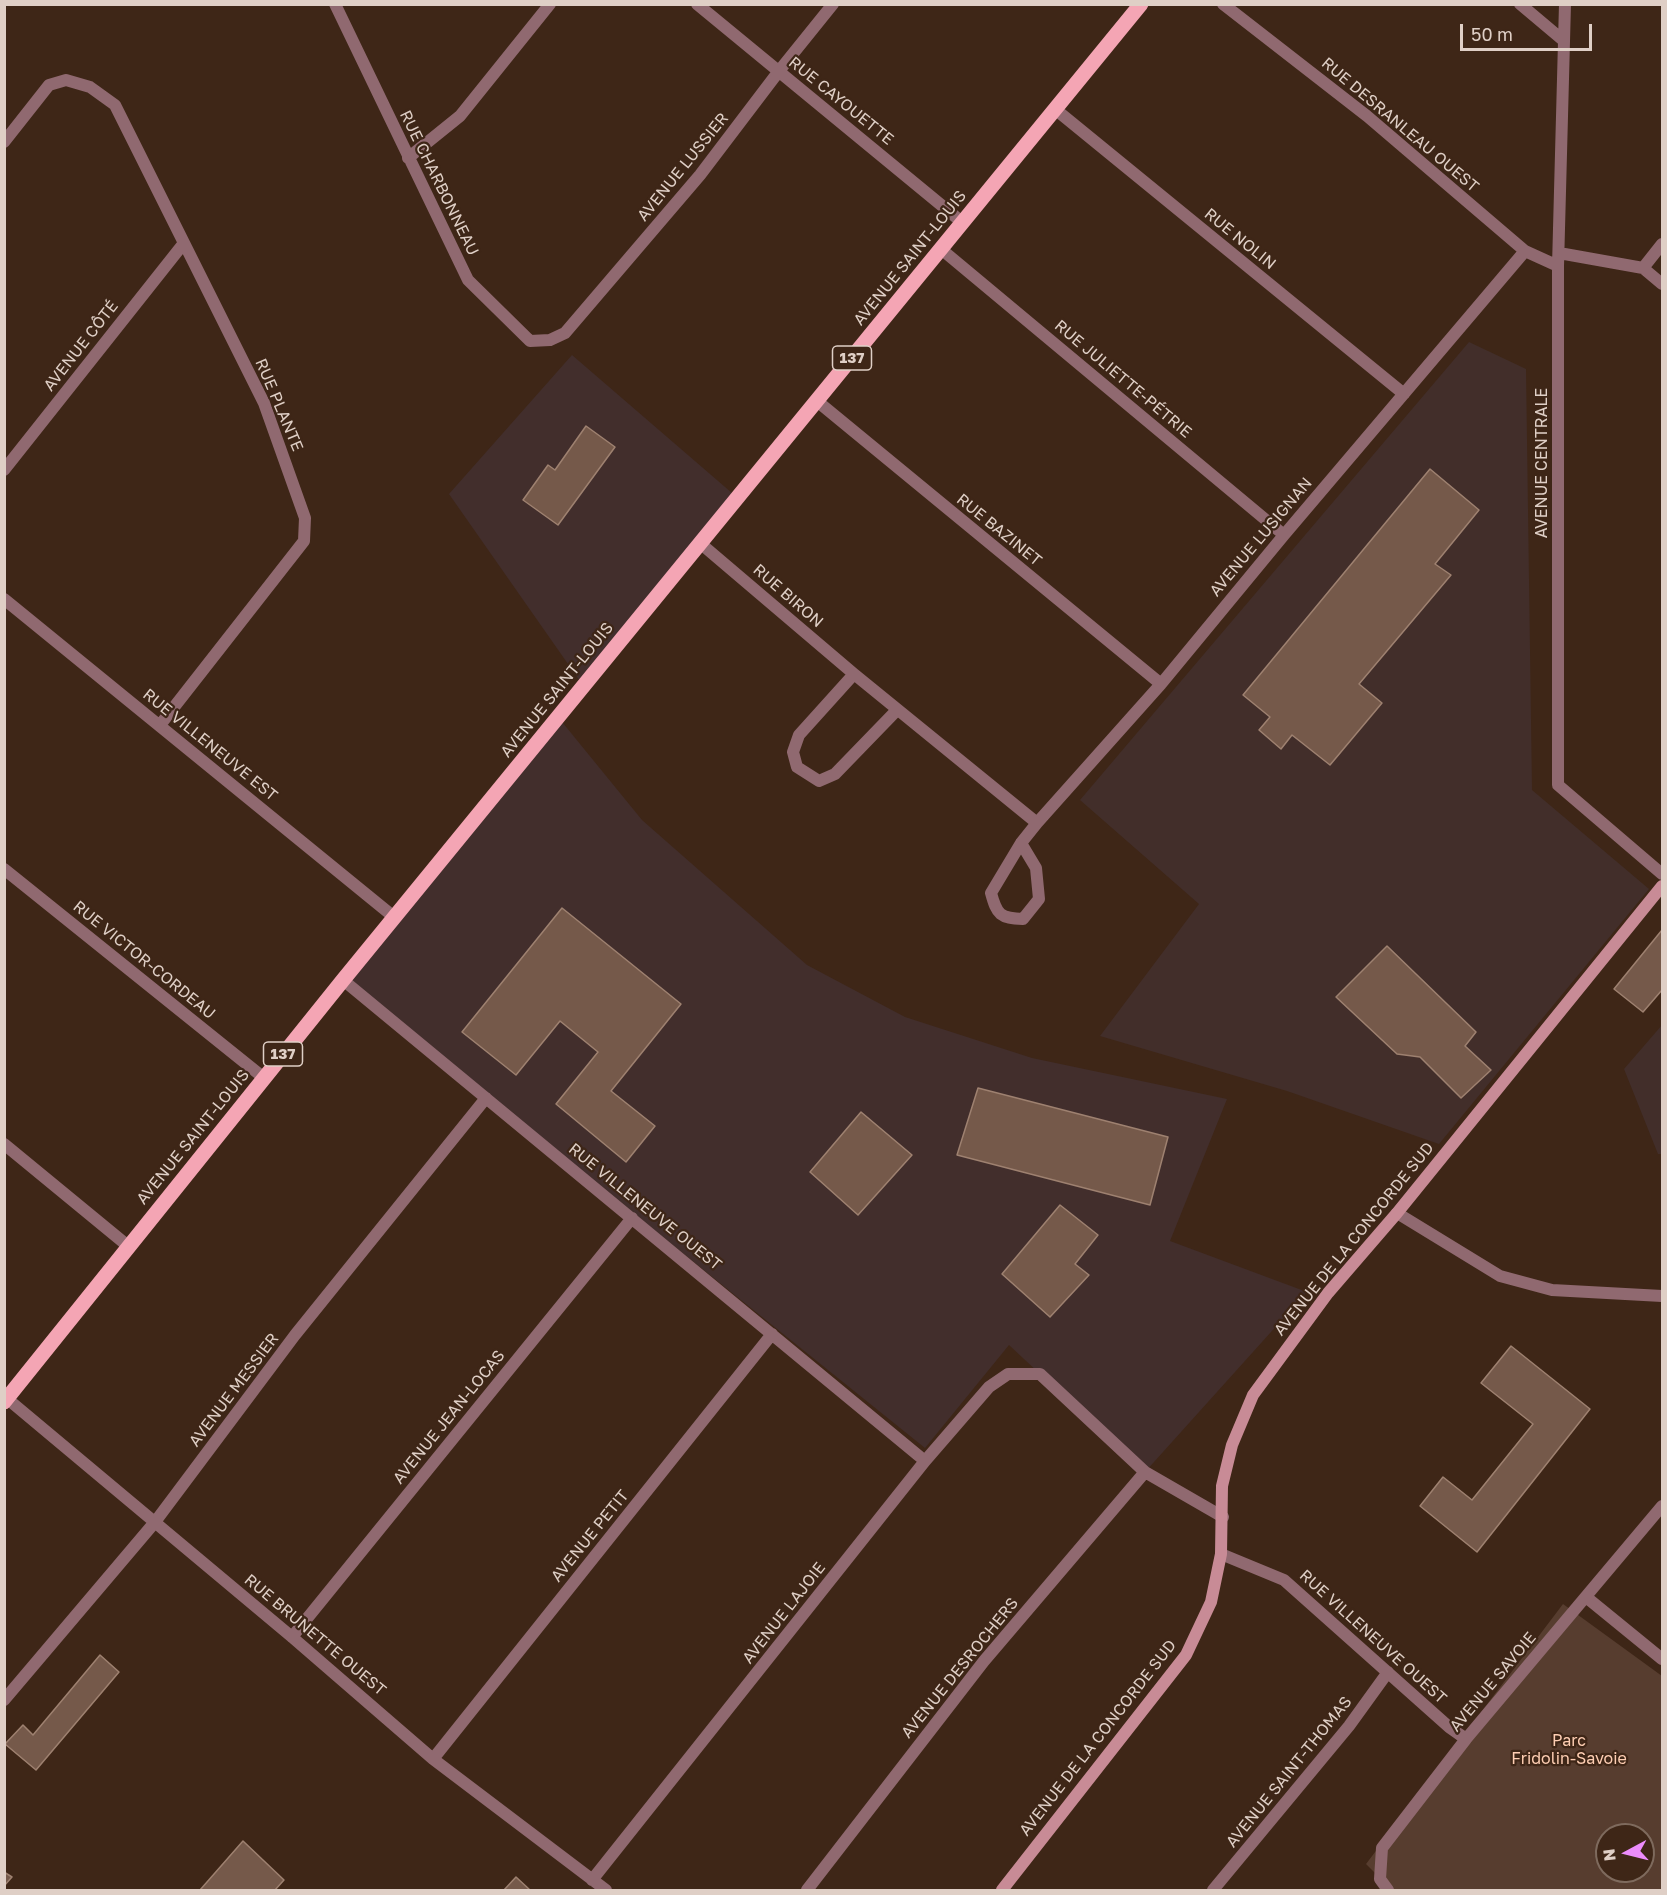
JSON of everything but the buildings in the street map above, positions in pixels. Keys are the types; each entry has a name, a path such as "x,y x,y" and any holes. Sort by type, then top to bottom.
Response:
{"main road":[{"name":"AVENUE SAINT-LOUIS","path":"5,1398 394,917 1141,4"}],"street":[{"name":"RUE CHARBONNEAU","path":"335,4 468,280 530,341 550,340"},
{"path":"408,158 460,116 550,4"},
{"name":"RUE CAYOUETTE","path":"697,4 963,223"},
{"name":"AVENUE LUSSIER","path":"550,340 565,333 700,175 778,71 833,4"},
{"name":"RUE DESRANLEAU OUEST","path":"1223,4 1367,116 1525,251 1558,260 1643,268"},
{"path":"1520,4 1564,41"},
{"name":"AVENUE CENTRALE","path":"1565,4 1558,260 1558,785 1662,874"},
{"name":"RUE PLANTE","path":"4,142 49,85 66,80 90,87 115,105 264,403 305,518 304,541 160,725"},
{"name":"RUE NOLIN","path":"1055,109 1404,394"},
{"name":"AVENUE CÔTÉ","path":"4,470 184,243"},
{"path":"1662,244 1643,268 1662,284"},
{"name":"RUE JULIETTE-PÉTRIE","path":"941,249 1284,535"},
{"name":"AVENUE LUSIGNAN","path":"1021,843 1036,868 1039,899 1023,919 1007,918 995,909 991,893 1021,843 1161,684 1525,251"},
{"name":"RUE BAZINET","path":"817,401 1161,684"},
{"name":"RUE BIRON","path":"700,543 897,710 1037,823"},
{"name":"RUE VILLENEUVE EST","path":"4,599 394,917"},
{"path":"854,674 799,735 793,752 797,767 819,781 835,774 897,710"},
{"name":"RUE VICTOR-CORDEAU","path":"4,869 264,1078"},
{"name":"AVENUE DE LA CONCORDE SUD","path":"1002,1890 1186,1654 1211,1602 1221,1554 1222,1485 1232,1445 1253,1395 1328,1293 1397,1213 1662,886"},
{"name":"RUE VILLENEUVE OUEST","path":"343,980 925,1461"},
{"name":"AVENUE MESSIER","path":"4,1700 155,1522 295,1335 486,1098"},
{"path":"4,1144 128,1246"},
{"path":"1397,1213 1500,1276 1552,1290 1662,1296"},
{"name":"AVENUE JEAN-LOCAS","path":"292,1637 632,1218"},
{"name":"AVENUE PETIT","path":"433,1759 772,1334"},
{"name":"AVENUE LAJOIE","path":"592,1880 925,1461 989,1387 1008,1374 1040,1374 1144,1472"},
{"name":"RUE BRUNETTE OUEST","path":"5,1398 292,1637 433,1759 606,1890"},
{"path":"1144,1472 1223,1517"},
{"name":"AVENUE DESROCHERS","path":"807,1890 984,1662 1144,1472"},
{"name":"AVENUE SAVOIE","path":"1388,1890 1380,1879 1382,1848 1466,1739 1662,1506"},
{"name":"RUE VILLENEUVE OUEST","path":"1221,1554 1284,1580 1449,1727 1466,1739"},
{"path":"1586,1597 1662,1659"},
{"name":"AVENUE SAINT-THOMAS","path":"1214,1890 1349,1726 1388,1672"}],"shaded area":[{"path":"1469,342 1526,369 1532,790 1649,889 1439,1144 1287,1091 1100,1036 1199,904 1080,800"},
{"path":"572,355 732,493 582,684 449,494"},
{"path":"558,717 642,820 807,965 905,1017 1032,1058 1227,1099 1170,1241 1307,1292 1145,1472 1009,1345 925,1448 343,980"},
{"path":"1662,1025 1662,1154 1658,1154 1624,1069"}],"green space":[{"name":"Parc Fridolin-Savoie","path":"1563,1604 1662,1676 1662,1890 1392,1890 1366,1864"}]}
